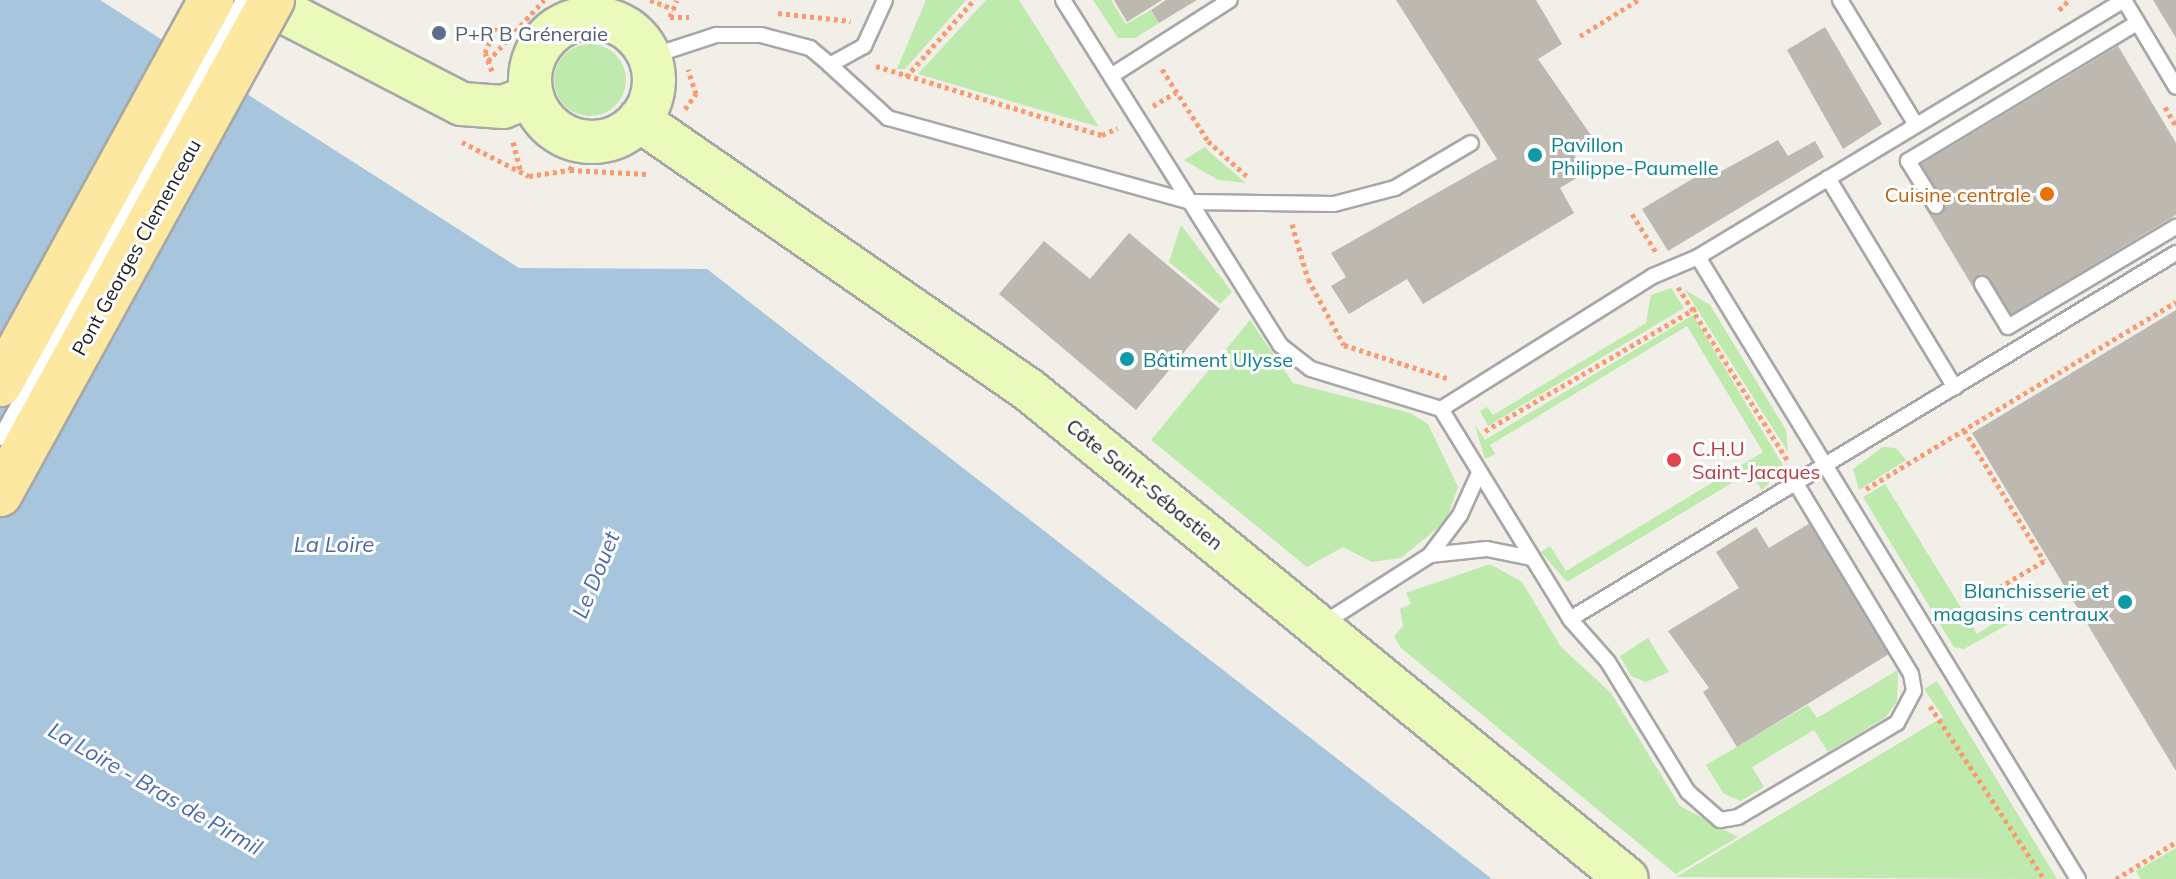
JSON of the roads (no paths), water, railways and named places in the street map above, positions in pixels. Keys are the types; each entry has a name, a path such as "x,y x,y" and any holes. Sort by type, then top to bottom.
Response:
{"main road":[{"path":"0,384 211,0"},
{"path":"261,0 462,104 503,107 532,96"},
{"name":"Pont Georges Clemenceau","path":"0,494 272,0"},
{"path":"577,5 608,20 650,29 653,90 639,120 612,138 575,155 550,125 532,96 539,47 577,5"},
{"name":"Côte Saint-Sébastien","path":"639,120 1029,390 1627,879"}],"lane":[{"name":"Pont Georges Clemenceau","path":"0,438 243,0"},
{"path":"830,65 865,43 885,0"},
{"path":"1063,0 1294,361 1441,409 1570,619 1608,662 1688,792 1720,820 1738,817 1897,723 1914,691 1799,482"},
{"path":"1111,76 1230,0"},
{"path":"1840,0 1916,125"},
{"path":"1441,409 1667,270 1698,257 2124,0 2176,87"},
{"path":"1936,206 1908,161 2137,23"},
{"path":"650,29 716,35 761,35 810,48 888,118 1190,202 1334,204 1395,188 1471,143"},
{"path":"1828,178 1955,388"},
{"path":"1982,284 2008,327 2176,227"},
{"path":"1570,619 2176,253"},
{"path":"1698,257 2078,879"},
{"path":"1318,627 1430,555 1479,473"},
{"path":"1430,555 1487,549 1532,558"}],"water":[{"name":"La Loire","path":"0,0 100,0 519,268 707,269 1492,879 0,879"}],"place":[{"name":"P+R B Gréneraie","path":"439,33"},
{"name":"Pavillon Philippe-Paumelle","path":"1535,155"},
{"name":"Cuisine centrale","path":"2047,194"},
{"name":"Bâtiment Ulysse","path":"1127,359"},
{"name":"C.H.U Saint-Jacques","path":"1674,460"},
{"name":"Blanchisserie et magasins centraux","path":"2125,602"}],"water label":[{"name":"Le Douet","path":"596,575"},
{"name":"La Loire - Bras de Pirmil","path":"155,789"}]}
